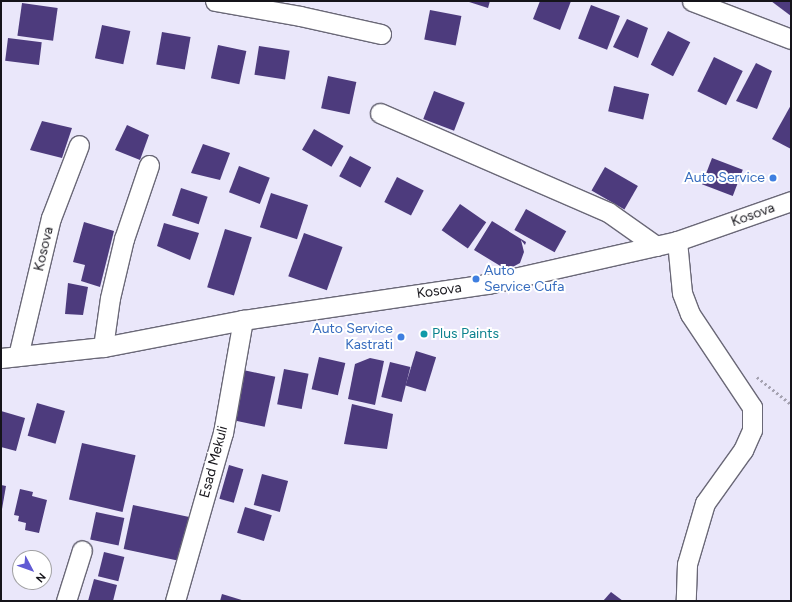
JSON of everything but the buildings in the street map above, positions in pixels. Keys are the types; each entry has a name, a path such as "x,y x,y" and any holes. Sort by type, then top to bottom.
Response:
{"street":[{"path":"215,1 300,16 381,34"},
{"path":"692,1 791,39"},
{"path":"380,113 608,212 656,246"},
{"name":"Kosova","path":"79,145 51,218 10,357 103,347 243,320 488,284 677,241 791,201"},
{"path":"103,347 110,298 124,239 149,165"},
{"path":"677,241 682,293 690,314 752,407 752,430 743,450 705,503 687,564 686,601"},
{"name":"Esad Mekuli","path":"175,601 222,433 243,320"},
{"path":"66,601 82,550"}],"place":[{"name":"Auto Service","path":"773,178"},
{"name":"Auto Service Cufa","path":"476,279"},
{"name":"Plus Paints","path":"424,334"},
{"name":"Auto Service Kastrati","path":"401,337"}]}
